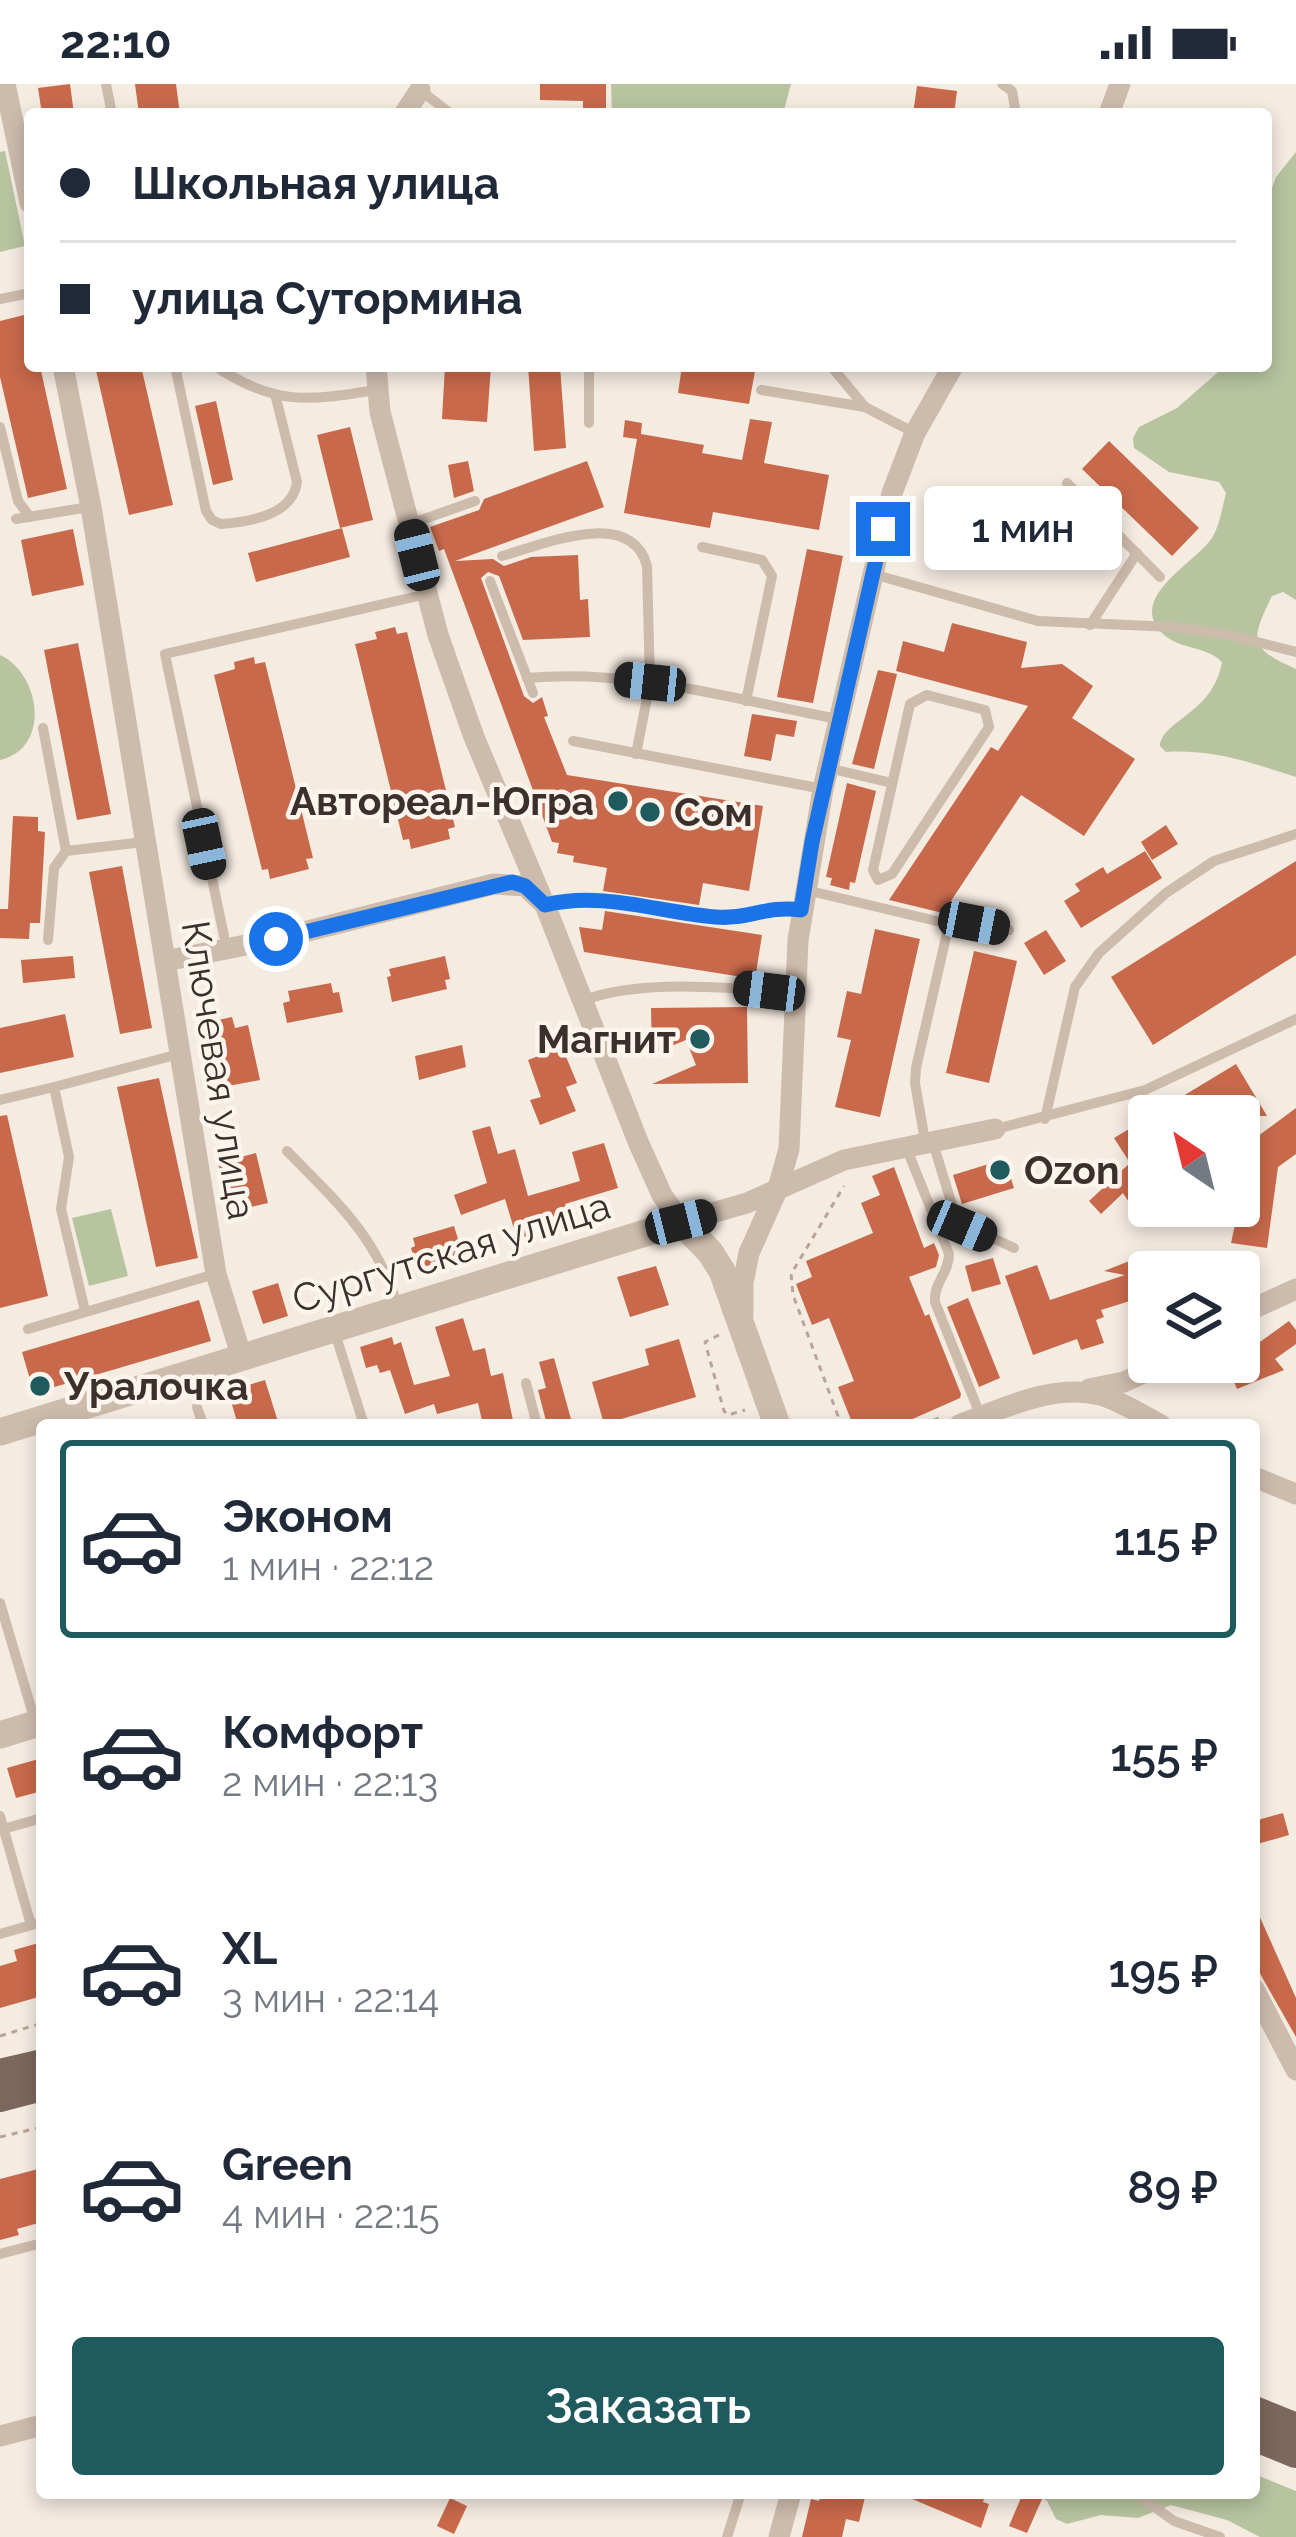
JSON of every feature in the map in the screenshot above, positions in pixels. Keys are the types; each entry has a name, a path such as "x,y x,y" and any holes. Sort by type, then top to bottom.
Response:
{"main road":[{"path":"0,2074 36,2065"},
{"path":"0,2097 36,2088"},
{"path":"1260,2413 1296,2428"},
{"path":"1260,2438 1296,2453"}],"street":[{"path":"5,84 24,174"},
{"name":"Ключевая улица","path":"64,372 91,507 216,1274 242,1358"},
{"path":"376,372 376,390 428,594 467,721 654,1178 681,1222 716,1260 765,1418"},
{"path":"735,1330 746,1265 789,1149 803,900 839,720 892,494 915,433 950,372"},
{"path":"165,961 276,939 494,884 525,886 545,905"},
{"name":"Сургутская улица","path":"43,1419 726,1210 844,1160 995,1129"},
{"path":"1260,1305 1296,1289"},
{"path":"976,1419 1040,1397 1128,1380"},
{"path":"1076,1392 1101,1396 1149,1419"},
{"name":"Сургутская улица","path":"0,1432 36,1421"},
{"path":"1260,1479 1296,1494"},
{"path":"0,1736 36,1724"},
{"path":"1260,2001 1296,2070"},
{"path":"0,2436 36,2427"},
{"path":"779,2537 788,2499"}],"lane":[{"path":"419,86 444,108"},
{"path":"176,372 206,511 220,524 284,508 296,492 276,398"},
{"path":"226,372 276,398 323,398 376,390"},
{"path":"589,372 589,423"},
{"path":"836,372 865,407"},
{"path":"761,390 865,407 915,433"},
{"path":"0,427 18,501 30,517"},
{"path":"1067,483 1160,577"},
{"path":"410,524 475,501"},
{"path":"16,519 91,507"},
{"path":"502,556 601,531 636,545 647,566 650,682 636,754"},
{"path":"702,547 754,556 769,566 772,576 746,701"},
{"path":"1090,625 1137,553"},
{"path":"873,574 1023,617 1192,630 1296,652"},
{"path":"490,581 532,693"},
{"path":"224,937 165,654 428,594"},
{"path":"527,678 577,675 650,682 839,720"},
{"path":"927,695 986,710 989,727 883,881 873,870 892,783 915,699 927,695"},
{"path":"43,728 66,851 54,868 48,940"},
{"path":"573,741 636,754 892,783"},
{"path":"1045,1119 1075,987 1099,953 1187,878 1214,862 1296,834"},
{"path":"66,851 144,842"},
{"path":"545,905 583,898 718,917 803,900 1009,930"},
{"path":"949,924 916,1069 921,1142 949,1254 935,1302 969,1419"},
{"path":"583,1001 610,991 742,988 796,994"},
{"path":"995,1129 1145,1090 1296,1019"},
{"path":"0,1100 182,1053"},
{"path":"54,1087 69,1157 61,1208 85,1311"},
{"path":"921,1142 957,1221 1014,1248"},
{"path":"287,1151 367,1236 385,1268 399,1309"},
{"path":"28,1329 216,1274"},
{"path":"334,1329 362,1419"},
{"path":"526,1384 535,1419"},
{"path":"197,1407 200,1419"},
{"path":"0,1604 7,1650 36,1716"},
{"path":"0,1934 36,1923 1,1825 36,1819"},
{"path":"0,2254 36,2245"},
{"path":"727,2537 739,2499"},
{"path":"1143,2499 1174,2522 1220,2537"}],"path":[{"path":"835,1419 793,1295 791,1274 849,1180"},
{"path":"735,1330 705,1342 724,1412 765,1418"},
{"path":"0,2036 36,2026"},
{"path":"0,2137 36,2128"}],"green space":[{"path":"611,84 791,84 785,108 612,108"},
{"path":"5,151 24,246 0,252 0,152"},
{"path":"1296,152 1296,600 1283,592 1272,596 1260,623 1258,642 1269,655 1296,669 1296,777 1216,755 1166,752 1160,746 1169,729 1209,693 1222,662 1163,634 1152,608 1166,583 1212,538 1226,493 1219,482 1169,472 1134,448 1133,438 1139,427 1177,408 1218,372 1272,372 1272,188"},
{"path":"0,655 24,677 34,710 28,741 17,753 0,760"},
{"path":"111,1209 128,1276 89,1286 72,1218"},
{"path":"1260,2476 1296,2491 1296,2537 1260,2537 1227,2520 1171,2505 1138,2518 1101,2515 1067,2524 1056,2519 1044,2499 1260,2499"}],"building":[{"path":"70,84 73,108 41,108 38,88"},
{"path":"135,84 176,84 179,108 138,108"},
{"path":"540,84 606,84 606,108 583,108 583,101 540,100"},
{"path":"917,86 957,91 955,108 914,108"},
{"path":"24,315 24,372 41,372 67,489 28,498 0,377 0,321"},
{"path":"96,372 142,372 173,505 129,515"},
{"path":"445,372 491,372 487,422 442,419"},
{"path":"528,372 560,372 566,448 534,451"},
{"path":"681,372 755,372 749,404 678,393"},
{"path":"216,401 233,480 213,485 195,406"},
{"path":"750,419 772,422 764,463 829,475 819,530 713,512 710,528 624,513 637,439 623,437 625,420 642,423 641,434 704,445 702,453 742,460"},
{"path":"350,427 373,520 340,528 317,435"},
{"path":"1109,441 1199,528 1172,556 1082,469"},
{"path":"468,461 474,491 454,498 448,465"},
{"path":"587,461 604,507 455,561 493,559 504,566 531,557 578,555 580,600 588,599 590,637 523,640 499,576 488,572 481,578 524,696 533,703 542,697 548,716 544,717 567,775 763,806 749,891 703,883 699,905 603,891 607,868 573,862 574,856 557,853 559,843 552,842 444,549 439,551 430,527 479,510 484,499"},
{"path":"342,528 350,557 256,582 248,553"},
{"path":"73,529 84,585 32,596 21,540"},
{"path":"807,549 843,556 813,703 777,697"},
{"path":"952,623 1027,642 1021,668 1062,664 1093,686 1072,718 1135,759 1084,836 1021,795 943,913 889,900 991,747 998,751 1028,706 896,671 903,641 944,652"},
{"path":"395,627 397,634 407,632 455,827 448,829 450,839 411,849 409,839 403,840 355,644 377,639 375,632"},
{"path":"78,643 111,814 77,820 44,650"},
{"path":"254,657 255,664 265,662 313,858 306,859 309,869 270,879 268,869 262,870 214,675 235,669 234,662"},
{"path":"878,670 897,674 874,769 852,764"},
{"path":"752,714 797,721 794,737 776,734 771,761 744,756"},
{"path":"847,783 876,791 855,883 850,882 849,890 830,885 832,878 826,877"},
{"path":"13,816 38,817 38,831 45,832 40,923 30,923 29,939 0,938 0,909 8,909"},
{"path":"1166,825 1178,844 1152,860 1141,842"},
{"path":"1145,851 1162,878 1081,928 1064,901 1080,891 1075,884 1103,867 1107,874"},
{"path":"1296,861 1296,955 1153,1045 1111,977"},
{"path":"122,866 152,1028 120,1034 89,872"},
{"path":"605,911 762,935 755,979 584,952 579,927 602,930"},
{"path":"875,929 920,939 880,1117 835,1107 851,1040 837,1037 847,991 861,994"},
{"path":"1046,930 1066,961 1044,975 1024,943"},
{"path":"974,951 1017,961 989,1083 946,1073"},
{"path":"73,956 75,978 23,983 21,960"},
{"path":"445,956 447,989 392,1002 389,969"},
{"path":"331,983 333,993 339,992 343,1012 287,1023 283,1003 290,1001 288,991"},
{"name":"Магнит","path":"747,1007 748,1083 652,1084 696,1065 686,1040 652,1054 651,1008"},
{"path":"65,1014 74,1057 0,1073 0,1028"},
{"path":"232,1017 235,1028 248,1025 260,1080 228,1086 214,1021"},
{"path":"462,1045 466,1067 419,1080 415,1056"},
{"path":"562,1047 577,1083 566,1087 576,1111 540,1125 530,1100 541,1097 528,1060"},
{"path":"1236,1064 1254,1095 1185,1095"},
{"path":"159,1078 198,1258 156,1267 117,1087"},
{"path":"1296,1108 1296,1154 1278,1167 1267,1248 1231,1243 1234,1227 1260,1227 1260,1135"},
{"path":"7,1115 48,1296 0,1308 0,1116"},
{"path":"490,1126 498,1154 515,1149 528,1196 580,1181 572,1152 604,1143 618,1188 565,1204 571,1223 517,1239 505,1199 461,1215 454,1195 487,1183 472,1131"},
{"path":"1128,1130 1128,1160 1114,1138"},
{"path":"256,1153 268,1203 230,1212 218,1163"},
{"path":"1005,1159 1014,1188 962,1204 953,1175"},
{"path":"1128,1165 1128,1201 1123,1193 1101,1214 1089,1201"},
{"path":"894,1167 924,1248 934,1243 939,1255 936,1267 909,1277 961,1394 913,1419 851,1419 838,1387 854,1381 829,1318 812,1325 796,1284 812,1277 806,1261 873,1233 861,1203 880,1195 872,1176"},
{"path":"454,1226 463,1255 417,1269 413,1238"},
{"path":"993,1258 1001,1284 972,1292 965,1266"},
{"path":"1128,1262 1128,1302 1101,1310 1104,1317 1096,1320 1104,1343 1081,1350 1077,1339 1033,1355 1005,1276 1037,1265 1050,1300 1125,1275 1104,1271"},
{"path":"656,1266 669,1305 630,1317 617,1277"},
{"path":"278,1283 288,1316 263,1324 252,1291"},
{"path":"968,1298 1000,1378 979,1387 947,1307"},
{"path":"199,1300 211,1341 34,1393 22,1352"},
{"path":"463,1318 473,1351 485,1348 491,1376 503,1373 513,1419 482,1419 478,1403 437,1414 434,1404 405,1414 390,1370 380,1373 377,1365 366,1368 360,1347 392,1337 394,1345 401,1342 414,1385 450,1376 435,1327"},
{"path":"1289,1321 1296,1330 1296,1344 1275,1359 1284,1370 1260,1380 1260,1342"},
{"path":"679,1339 696,1397 621,1419 603,1419 592,1382 649,1365 645,1349"},
{"path":"554,1358 571,1419 545,1419 538,1390 546,1388 539,1362"},
{"path":"265,1380 277,1419 236,1419 228,1391"},
{"path":"36,1760 36,1793 16,1798 7,1768"},
{"path":"1283,1813 1289,1835 1260,1843 1260,1819"},
{"path":"1260,1917 1296,1998 1296,2037 1260,1974"},
{"path":"36,1944 36,1998 0,2008 0,1966 17,1961 14,1950"},
{"path":"36,2170 36,2224 0,2240 0,2179"},
{"path":"450,2499 467,2506 454,2534 437,2526"},
{"path":"811,2499 865,2499 859,2522 846,2519 842,2537 802,2537"},
{"path":"912,2499 984,2499 989,2504 981,2528"},
{"path":"1020,2499 1042,2499 1027,2533 1009,2526"}],"place":[{"name":"Автореал-Югра","path":"618,801"},
{"name":"Сом","path":"650,812"},
{"name":"Магнит","path":"700,1039"},
{"name":"Ozon","path":"1000,1170"},
{"name":"Уралочка","path":"40,1386"}],"route":[{"path":"276,939 512,882 525,886 545,905 583,898 718,917 777,907 801,910 883,529"}]}
